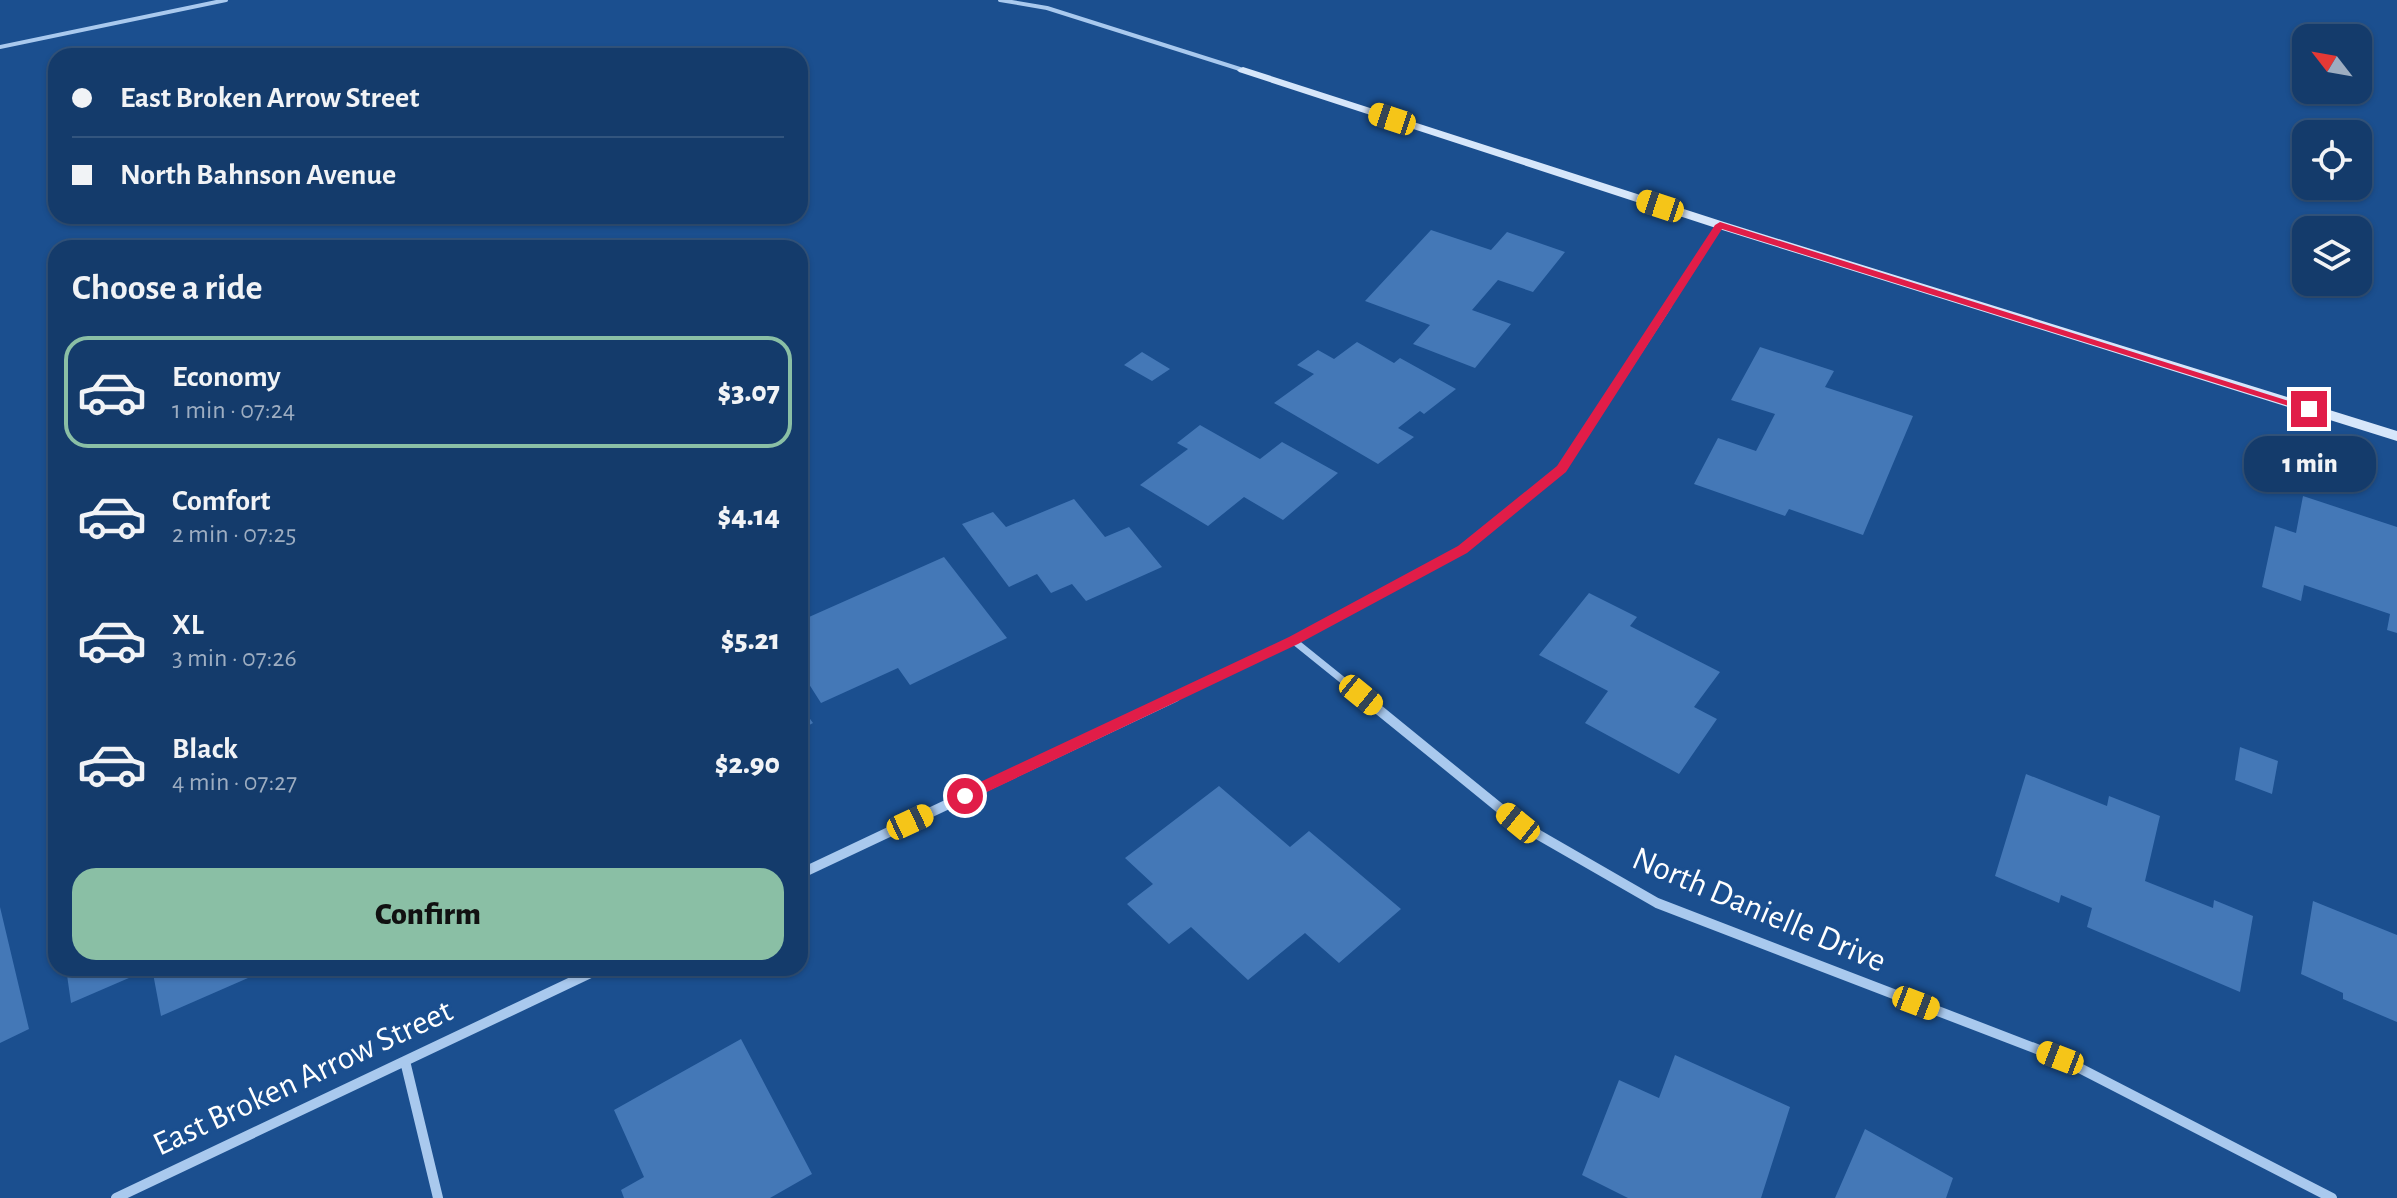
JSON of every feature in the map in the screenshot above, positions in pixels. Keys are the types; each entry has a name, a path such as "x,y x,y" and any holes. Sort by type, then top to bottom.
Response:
{"street":[{"path":"1243,70 1720,225 2397,436"},
{"path":"808,870 1294,641 1462,550 1562,469 1720,225"},
{"name":"North Danielle Drive","path":"1294,641 1518,823 1657,903 2060,1058 2332,1198"},
{"name":"East Broken Arrow Street","path":"116,1198 584,976"},
{"path":"405,1061 438,1198"}],"lane":[{"path":"0,47 226,0"},
{"path":"1000,0 1047,8 1243,70"}],"building":[{"path":"1431,230 1491,250 1507,232 1565,252 1533,292 1498,280 1472,310 1511,324 1475,368 1413,344 1430,325 1365,301"},
{"path":"1357,342 1394,363 1400,358 1456,389 1424,414 1420,411 1398,428 1414,437 1378,464 1274,403 1314,374 1297,365 1318,350 1334,359"},
{"path":"1760,347 1834,371 1825,387 1913,416 1863,535 1789,509 1785,516 1694,484 1718,438 1756,451 1775,414 1731,400"},
{"path":"1142,352 1170,369 1152,381 1124,365"},
{"path":"1200,425 1260,459 1282,442 1338,473 1283,520 1244,497 1208,526 1140,485 1188,449 1177,443"},
{"path":"2303,496 2397,527 2397,633 2387,630 2390,614 2304,585 2301,601 2262,587 2275,526 2296,533"},
{"path":"1074,499 1105,537 1129,527 1162,567 1086,601 1072,584 1051,593 1037,574 1009,587 962,524 993,512 1006,527"},
{"path":"944,557 1007,638 910,685 898,668 821,703 808,683 808,617"},
{"path":"1589,593 1637,617 1630,626 1720,672 1694,707 1717,719 1679,774 1585,723 1608,691 1539,655"},
{"path":"2240,747 2278,761 2272,794 2235,780"},
{"path":"2026,774 2107,806 2109,796 2160,816 2145,881 2213,908 2214,900 2253,916 2240,992 2087,927 2092,908 2061,895 2059,903 1995,876"},
{"path":"1219,786 1290,847 1309,831 1401,909 1339,963 1305,933 1248,980 1191,927 1169,944 1127,904 1153,884 1125,858"},
{"path":"2313,901 2397,935 2397,1022 2343,999 2343,993 2301,974"},
{"path":"0,907 29,1029 0,1043"},
{"path":"67,976 133,976 71,1003"},
{"path":"154,976 253,976 161,1016"},
{"path":"741,1039 812,1174 770,1198 624,1198 621,1190 644,1177 614,1110"},
{"path":"1675,1055 1790,1107 1761,1198 1628,1198 1582,1175 1619,1080 1659,1098"},
{"path":"1865,1129 1953,1178 1946,1198 1835,1198"}],"route":[{"path":"965,796 1294,641 1462,550 1562,469 1720,225 2309,409"}]}
